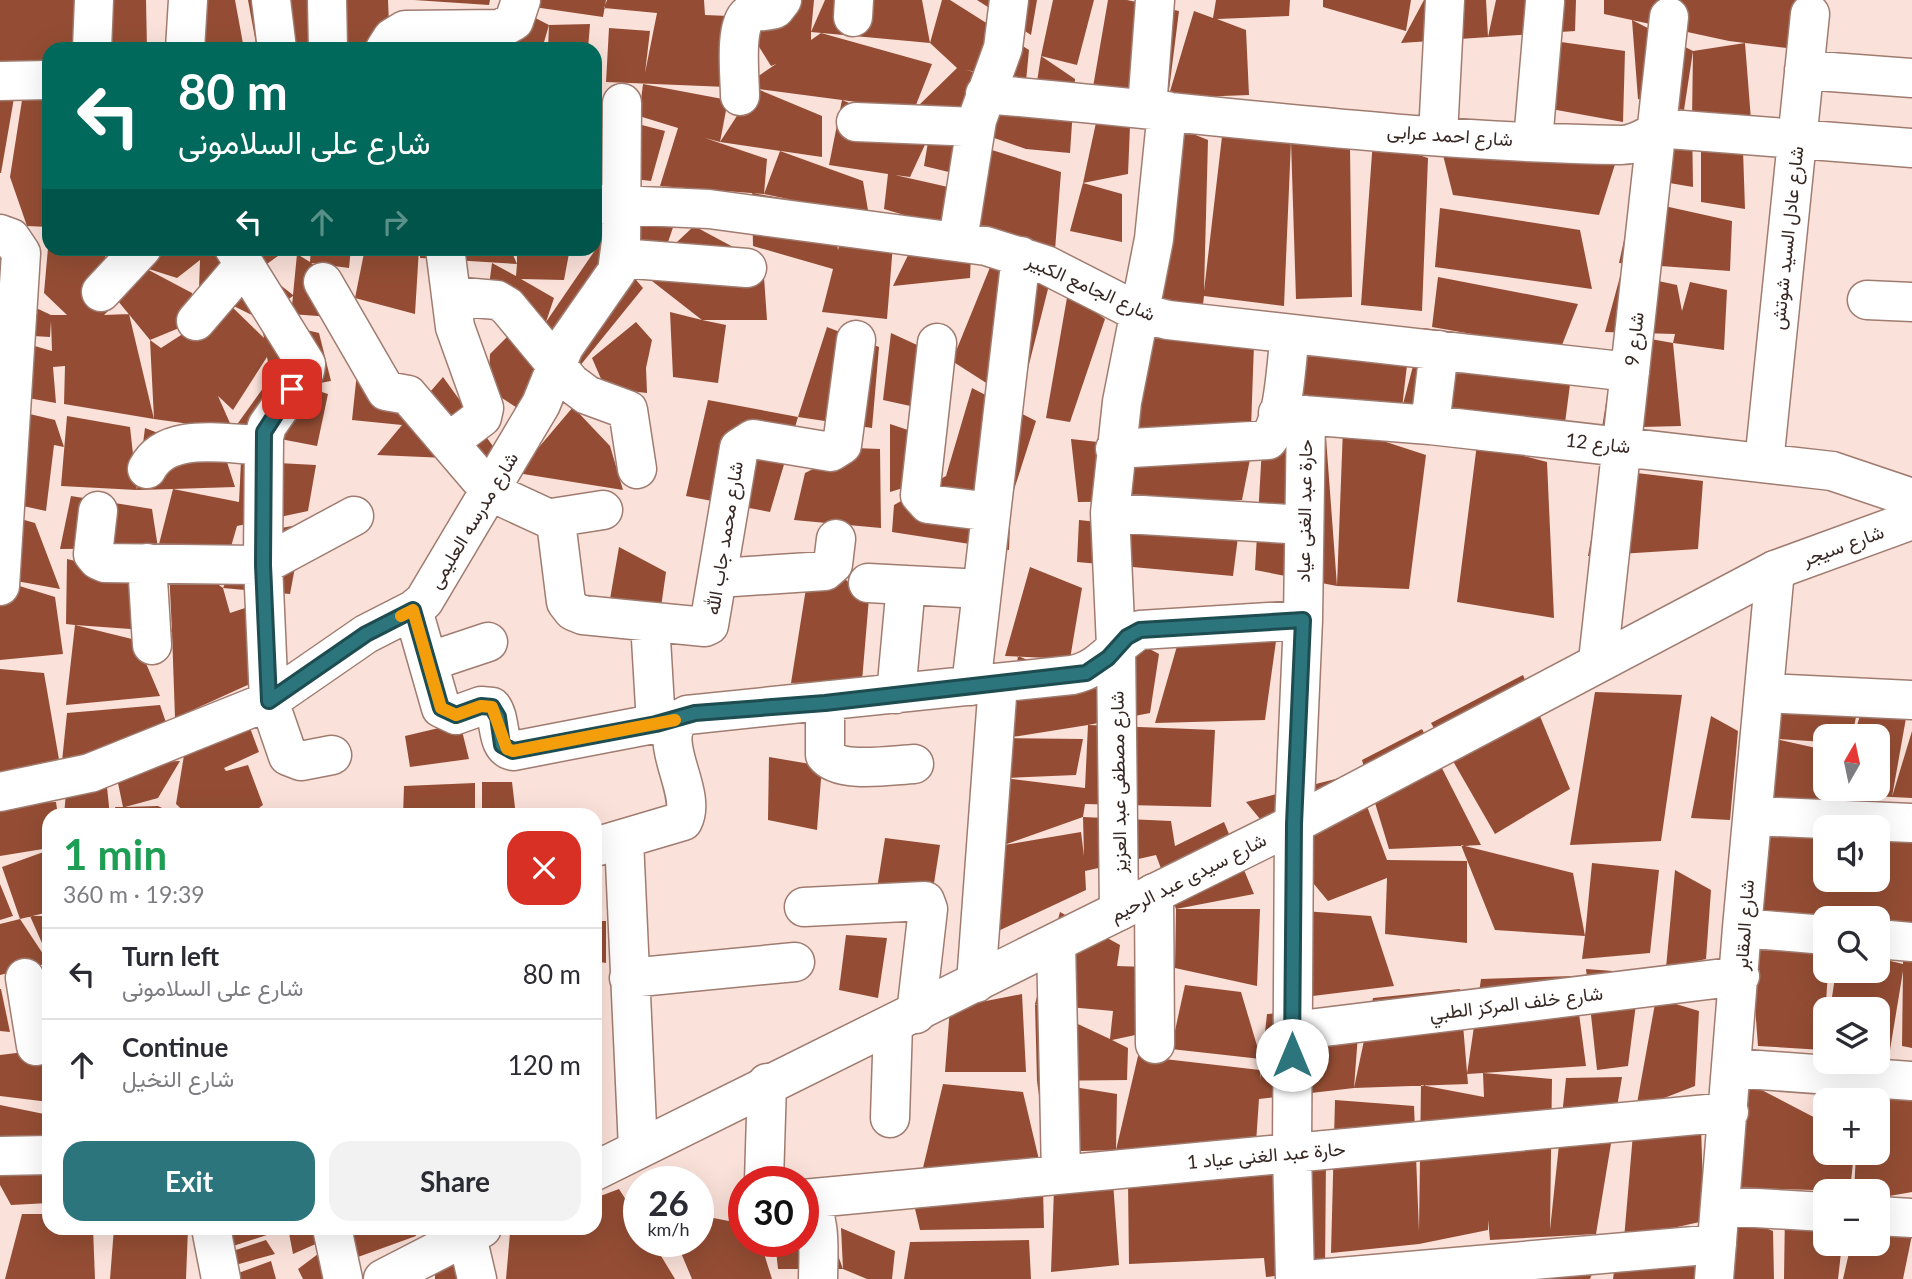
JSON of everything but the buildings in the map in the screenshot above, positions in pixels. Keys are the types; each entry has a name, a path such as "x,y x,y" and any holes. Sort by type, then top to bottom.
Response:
{"street":[{"path":"92,42 94,0"},
{"path":"185,42 188,0"},
{"path":"271,0 276,42"},
{"path":"327,0 328,42"},
{"path":"740,96 743,22 754,13 775,9 782,0"},
{"path":"958,240 980,111 1003,48 1009,0"},
{"name":"شارع مصطفى عبد العزيز","path":"1119,911 1116,646 1110,513 1115,449 1154,239 1157,110 1155,0"},
{"path":"1438,135 1444,0"},
{"path":"1533,141 1545,2"},
{"path":"388,42 391,37 405,30 490,39 514,21 520,3"},
{"name":"شارع عادل السيد شوتش","path":"1764,463 1810,14"},
{"name":"شارع 9","path":"1598,661 1669,17"},
{"path":"1804,70 1912,78"},
{"path":"0,81 42,80"},
{"name":"شارع مدرسه العليمى","path":"0,792 90,773 269,701 366,634 413,610 436,585 541,404 572,335 610,285 620,258 608,205 622,103"},
{"name":"شارع احمد عرابى","path":"856,122 980,111 1157,110 1438,135 1623,146 1642,142 1669,129 1912,148"},
{"name":"شارع الجامع الكبير","path":"608,205 709,209 958,240 1021,256 1140,313 1168,320 1630,372"},
{"path":"0,586 21,253 9,239"},
{"path":"101,292 135,256"},
{"path":"446,256 455,327 484,411 482,417 449,442"},
{"path":"976,983 984,684 982,589 1021,256"},
{"path":"196,321 239,257 306,364 305,371 267,426 264,445 263,565 269,701 288,756 302,761 332,755"},
{"path":"620,258 747,268"},
{"path":"323,282 383,388 390,394 408,395 491,492 552,518 603,510"},
{"path":"451,296 497,300 508,306 557,367 587,395 628,410 637,469"},
{"path":"1867,300 1912,302"},
{"name":"حارة عبد الغنى عياد","path":"1290,334 1292,414 1304,525 1303,620 1294,824 1292,1153 1295,1279"},
{"name":"شارع محمد جاب الله","path":"552,518 558,527 569,607 578,614 705,627 709,625 739,448 753,439 831,452 838,450 842,445 856,340"},
{"path":"937,344 920,495 928,504 991,512"},
{"path":"1430,425 1439,350"},
{"path":"1115,449 1262,442 1292,414"},
{"name":"شارع 12","path":"1292,414 1430,425 1832,471 1912,498"},
{"path":"147,469 158,453 176,444 264,445"},
{"path":"98,511 94,557 105,563 263,565 354,516"},
{"path":"1110,513 1304,525"},
{"name":"شارع سيجر","path":"1775,570 1912,520"},
{"path":"718,578 825,571 833,564 836,539"},
{"path":"147,563 152,645"},
{"name":"شارع سيدى عبد الرحيم","path":"602,1167 767,1083 904,1019 1294,824 1598,661 1775,570"},
{"name":"شارع المقابر","path":"1716,1261 1742,928 1775,570"},
{"path":"868,583 982,589"},
{"path":"896,694 906,585"},
{"path":"413,610 441,708 456,715 481,706 492,707 498,717 502,745 510,750 668,721 695,713 825,703 1086,673 1108,658 1116,646 1140,630 1303,620"},
{"path":"638,1149 629,978 609,843 678,824 686,816 687,804 650,622"},
{"path":"428,662 488,642"},
{"path":"1765,693 1912,700"},
{"path":"825,703 825,755 829,761 842,766 914,764"},
{"path":"1754,816 1912,823"},
{"path":"1154,893 1156,1045"},
{"path":"804,907 925,901 928,909 904,1019 890,1118"},
{"path":"1742,928 1813,934"},
{"path":"1890,940 1912,942"},
{"path":"1056,943 1061,1174"},
{"path":"629,978 795,962"},
{"name":"شارع خلف المركز الطبي","path":"1292,1031 1740,976"},
{"path":"25,978 36,1046"},
{"path":"1732,1068 1912,1082"},
{"path":"764,1166 767,1083"},
{"name":"حارة عبد الغنى عياد 1","path":"819,1197 1729,1112"},
{"path":"0,1156 42,1155"},
{"path":"1721,1206 1813,1211"},
{"path":"1890,1217 1912,1218"},
{"path":"212,1235 221,1279"},
{"path":"334,1235 343,1279"},
{"path":"383,1279 464,1235"},
{"path":"472,1235 477,1279"},
{"path":"817,1257 818,1279"},
{"path":"1317,1279 1716,1261"}],"slow traffic":[{"path":"401,616 413,610 441,708 456,715 485,705 492,707 498,717 502,745 507,749 513,751 675,720"}],"route":[{"path":"292,389 264,432 263,565 269,701 366,634 413,610 441,708 456,715 485,705 492,707 498,717 502,745 513,751 656,724 695,713 825,703 1086,673 1108,658 1116,646 1127,637 1140,630 1303,620 1294,824 1292,1055"}]}
